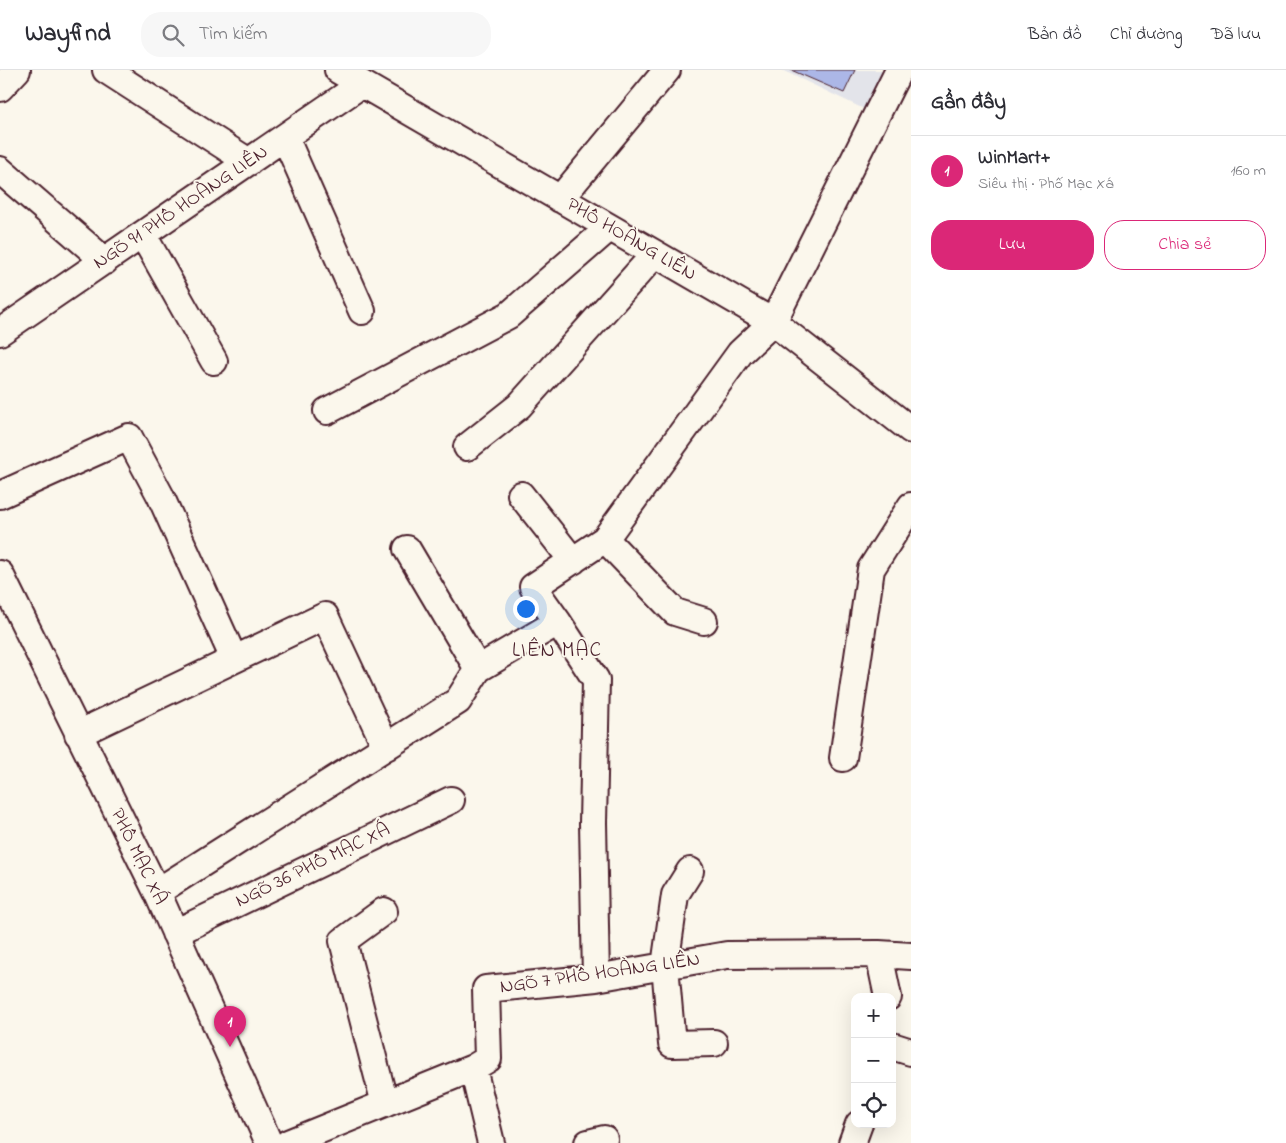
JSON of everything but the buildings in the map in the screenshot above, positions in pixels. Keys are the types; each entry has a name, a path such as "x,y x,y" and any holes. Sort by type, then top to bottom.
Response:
{"street":[{"path":"0,88 18,70"},
{"path":"106,70 249,162"},
{"name":"PHỐ HOÀNG LIÊN","path":"338,70 773,322 911,430"},
{"path":"560,199 667,70"},
{"path":"596,978 593,823 596,680 533,588 606,539 740,353 773,322 899,70"},
{"name":"NGÕ 91 PHỐ HOÀNG LIÊN","path":"0,332 362,84"},
{"path":"285,137 362,311"},
{"path":"0,170 105,261"},
{"path":"327,411 509,316 609,228"},
{"path":"142,235 214,361"},
{"path":"468,447 519,406 655,254"},
{"path":"0,495 129,437 160,495 234,659"},
{"path":"521,495 573,561"},
{"path":"843,758 871,570 911,506"},
{"path":"606,539 675,612 704,621"},
{"path":"407,549 478,669"},
{"name":"PHỐ MẠC XÁ","path":"0,574 175,932 269,1143"},
{"path":"78,734 325,616 386,746"},
{"path":"156,892 458,701 478,669 558,622"},
{"name":"NGÕ 36 PHỐ MẠC XÁ","path":"175,932 451,800"},
{"path":"690,870 675,895 665,966 672,1044 714,1043"},
{"path":"384,911 343,941 385,1104"},
{"path":"879,954 887,993"},
{"name":"NGÕ 7 PHỐ HOÀNG LIÊN","path":"288,1143 473,1068 488,1059 486,990 596,978 727,955 879,954 911,956"},
{"path":"896,1047 911,1052"},
{"path":"473,1068 491,1143"},
{"path":"852,1143 858,1128"}],"shaded area":[{"path":"782,70 883,70 866,110"}],"place":[{"name":"WinMart+","path":"230,1047"}],"district":[{"name":"LIÊN MẠC","path":"557,651"}]}
